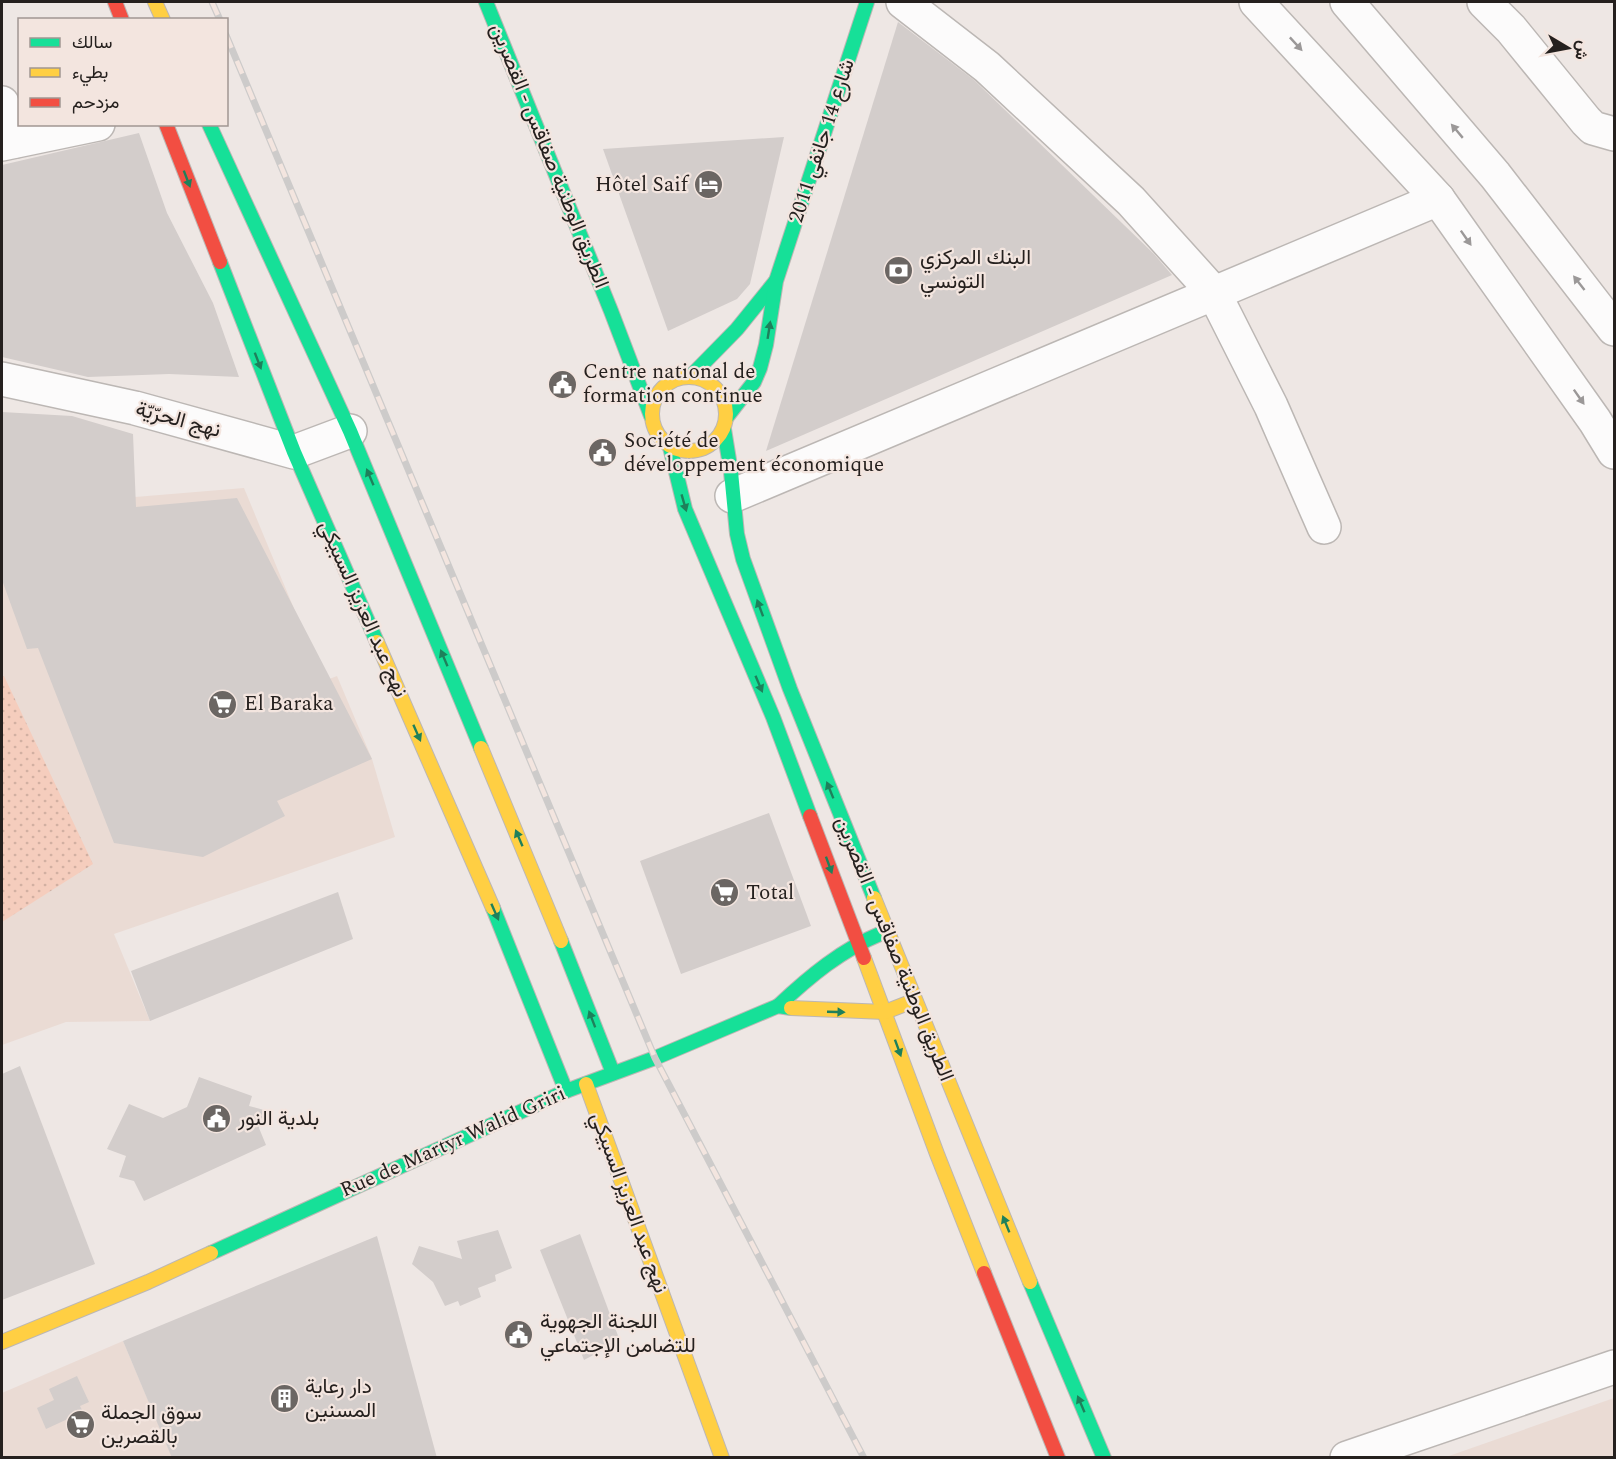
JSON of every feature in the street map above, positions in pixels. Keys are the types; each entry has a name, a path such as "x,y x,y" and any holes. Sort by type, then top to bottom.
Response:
{"street":[{"path":"115,2 121,18"},
{"path":"155,2 162,18"},
{"name":"الطريق الوطنية صفاقس - القصرين","path":"486,2 651,416"},
{"name":"شارع 14 جانفي 2011","path":"725,424 754,382 760,368 776,281 867,2"},
{"path":"903,2 987,67 1131,201 1214,293 1271,406 1324,527"},
{"path":"1256,2 1438,198 1612,444"},
{"path":"1347,2 1495,175 1614,329"},
{"path":"1484,2 1510,29 1586,121 1593,128 1614,134"},
{"path":"2,103 8,142 88,126"},
{"name":"نهج عبد العزيز السبيكي","path":"167,126 294,452 506,938 566,1091"},
{"path":"210,126 350,431 551,916 613,1073"},
{"path":"732,496 1438,198"},
{"name":"شارع 14 جانفي 2011","path":"684,376 737,328 776,281"},
{"name":"الطريق الوطنية صفاقس - القصرين","path":"611,311 641,351"},
{"path":"661,368 684,376 702,378 713,384 726,405 725,424 711,444 694,451 682,451 670,447 654,428 651,416 653,403 659,392 668,383 684,376"},
{"name":"نهج الحرّيّة","path":"2,379 135,408 294,452"},
{"name":"الطريق الوطنية صفاقس - القصرين","path":"725,424 737,534 743,559 790,689 1057,1349 1104,1458"},
{"path":"294,452 350,431"},
{"name":"الطريق الوطنية صفاقس - القصرين","path":"670,447 685,509 777,727 953,1195 1058,1458"},
{"path":"778,1006 836,955 858,942 887,931"},
{"path":"778,1006 806,1010 885,1012 916,1000"},
{"name":"Rue de Martyr Walid Griri","path":"2,1342 148,1282 566,1091 655,1058 778,1006"},
{"name":"نهج عبد العزيز السبيكي","path":"586,1084 722,1458"},
{"path":"1347,1458 1614,1366"}],"shaded area":[{"path":"244,488 324,681 337,676 372,759 395,837 114,934 150,1021 66,1022 2,1045 2,508"},
{"path":"4,676 93,864 2,922 2,677"},
{"name":"سوق الجملة بالقصرين","path":"123,1341 172,1457 2,1457 2,1393"},
{"path":"1614,1398 1614,1457 1446,1457"}],"building":[{"path":"898,22 974,80 1154,254 1172,275 766,451"},
{"path":"139,133 167,213 213,303 239,377 169,374 88,377 2,357 2,165"},
{"path":"784,137 750,284 737,299 668,331 603,149"},
{"name":"El Baraka","path":"2,412 72,416 133,434 136,507 237,498 372,759 277,801 285,816 203,857 114,843 38,648 27,649 2,580"},
{"path":"769,813 811,926 681,974 640,861"},
{"path":"338,892 353,939 150,1021 131,971"},
{"path":"20,1066 95,1264 2,1300 2,1074"},
{"path":"199,1077 252,1096 249,1106 264,1110 259,1128 266,1145 144,1201 134,1181 119,1177 126,1156 107,1149 129,1104 163,1118 187,1107"},
{"path":"498,1230 512,1268 495,1275 496,1281 478,1288 481,1297 460,1306 458,1301 445,1306 433,1282 412,1264 419,1246 462,1259 457,1241"},
{"path":"580,1234 620,1341 584,1360 540,1250"},
{"name":"دار رعاية المسنين","path":"377,1236 437,1458 172,1458 123,1341"},
{"path":"77,1376 89,1402 80,1406 83,1412 46,1429 37,1408 54,1400 49,1389"}],"railway":[{"path":"212,2 219,18"},
{"path":"228,40 655,1058 864,1458"}],"traffic: fast":[{"path":"486,2 651,416"},
{"path":"726,418 754,382 760,368 776,281 867,2"},
{"path":"210,126 350,431 481,748"},
{"path":"220,262 294,452 377,642"},
{"path":"691,376 737,329 775,282"},
{"path":"724,429 737,534 743,559 790,689 874,898"},
{"path":"670,447 685,509 773,717 810,816"},
{"path":"493,908 566,1091"},
{"path":"778,1006 827,965 853,947 882,933"},
{"path":"561,941 613,1073"},
{"path":"211,1253 566,1091 655,1058 778,1006 791,1008"},
{"path":"1030,1282 1104,1458"}],"traffic: slow":[{"path":"155,2 162,18"},
{"path":"682,377 696,377 710,383 720,393 726,407 726,414 724,428 710,445 696,451 682,451 668,445 658,435 652,421 652,407 658,393 668,383 682,377"},
{"path":"377,642 493,908"},
{"path":"481,748 561,941"},
{"path":"874,898 1030,1282"},
{"path":"864,958 984,1273"},
{"path":"791,1008 885,1012 908,1003"},
{"path":"586,1084 722,1458"},
{"path":"2,1342 148,1282 211,1253"}],"traffic: jam":[{"path":"115,2 121,18"},
{"path":"167,126 220,262"},
{"path":"810,816 864,958"},
{"path":"984,1273 1058,1458"}],"place":[{"name":"Hôtel Saif","path":"709,185"},
{"name":"البنك المركزي التونسي","path":"899,270"},
{"name":"Centre national de formation continue","path":"562,384"},
{"name":"Société de développement économique","path":"603,453"},
{"name":"El Baraka","path":"223,704"},
{"name":"Total","path":"725,893"},
{"name":"بلدية النور","path":"217,1119"},
{"name":"اللجنة الجهوية للتضامن الإجتماعي","path":"519,1334"},
{"name":"دار رعاية المسنين","path":"284,1399"},
{"name":"سوق الجملة بالقصرين","path":"80,1425"}]}
